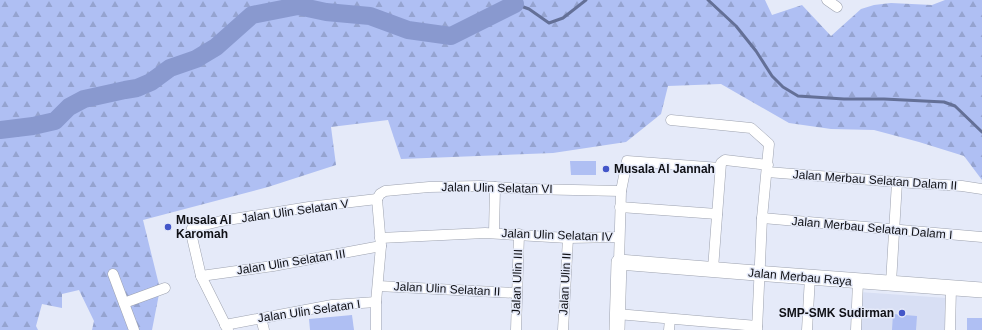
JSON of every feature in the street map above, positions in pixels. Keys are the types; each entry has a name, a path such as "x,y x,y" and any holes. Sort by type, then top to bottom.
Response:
{"street":[{"path":"827,0 837,7"},
{"path":"617,314 670,319 718,326 757,328 762,218 769,144 751,128 671,120"},
{"name":"Jalan Merbau Selatan Dalam II","path":"621,191 626,162 630,160 722,164 982,189"},
{"path":"713,269 722,164"},
{"path":"891,283 897,182"},
{"name":"Jalan Ulin Selatan VI","path":"377,199 380,194 385,191 429,186 621,191"},
{"name":"Jalan Ulin Selatan IV","path":"494,233 495,187"},
{"path":"617,330 621,191"},
{"path":"376,330 376,302 380,242 377,199"},
{"name":"Jalan Ulin Selatan V","path":"202,276 191,233 192,228 221,221 377,199"},
{"path":"620,207 717,214"},
{"name":"Jalan Merbau Selatan Dalam I","path":"762,218 982,237"},
{"name":"Jalan Ulin Selatan IV","path":"380,242 494,233 568,238 619,237"},
{"name":"Jalan Ulin III","path":"516,330 519,234"},
{"name":"Jalan Ulin II","path":"563,330 568,238"},
{"name":"Jalan Ulin Selatan III","path":"202,276 280,265 380,242"},
{"name":"Jalan Merbau Raya","path":"619,262 982,290"},
{"path":"113,274 134,330"},
{"name":"Jalan Ulin Selatan I","path":"202,276 227,327 261,318 332,305 376,302"},
{"path":"807,330 810,277"},
{"path":"856,330 858,281"},
{"name":"Jalan Ulin Selatan II","path":"378,286 517,293"},
{"path":"124,303 165,288"},
{"path":"950,330 951,288"},
{"path":"261,318 264,330"},
{"path":"669,330 670,319"}],"shaded area":[{"name":"SMP-SMK Sudirman","path":"859,292 947,298 944,330 858,330"}],"green space":[{"path":"0,0 765,0 772,15 802,5 831,36 861,9 874,5 891,3 932,5 945,0 982,0 982,180 964,156 874,130 831,129 789,123 721,84 668,86 661,114 626,142 553,153 401,159 388,120 331,127 336,165 268,187 143,220 160,289 152,330 92,330 94,321 79,290 62,294 62,308 42,304 36,326 38,330 0,330"},
{"path":"570,161 596,161 596,175 571,175"},
{"path":"893,314 917,316 916,330 892,330"},
{"path":"352,315 354,330 310,330 309,319"},
{"path":"967,318 982,318 982,330 967,330"}],"waterway":[{"path":"518,0 515,4 529,9 549,23 563,18 586,0"},
{"path":"708,0 736,26 756,51 772,76 783,87 798,96 944,102 955,106 982,132"},
{"path":"0,130 33,126 55,121 69,107 84,99 137,88 151,82 170,68 196,59 216,47 252,15 298,6 326,12 370,16 408,30 451,36 515,4"}],"place":[{"name":"Musala Al Jannah","path":"606,169"},
{"name":"Musala Al Karomah","path":"168,227"},
{"name":"SMP-SMK Sudirman","path":"902,313"}]}
